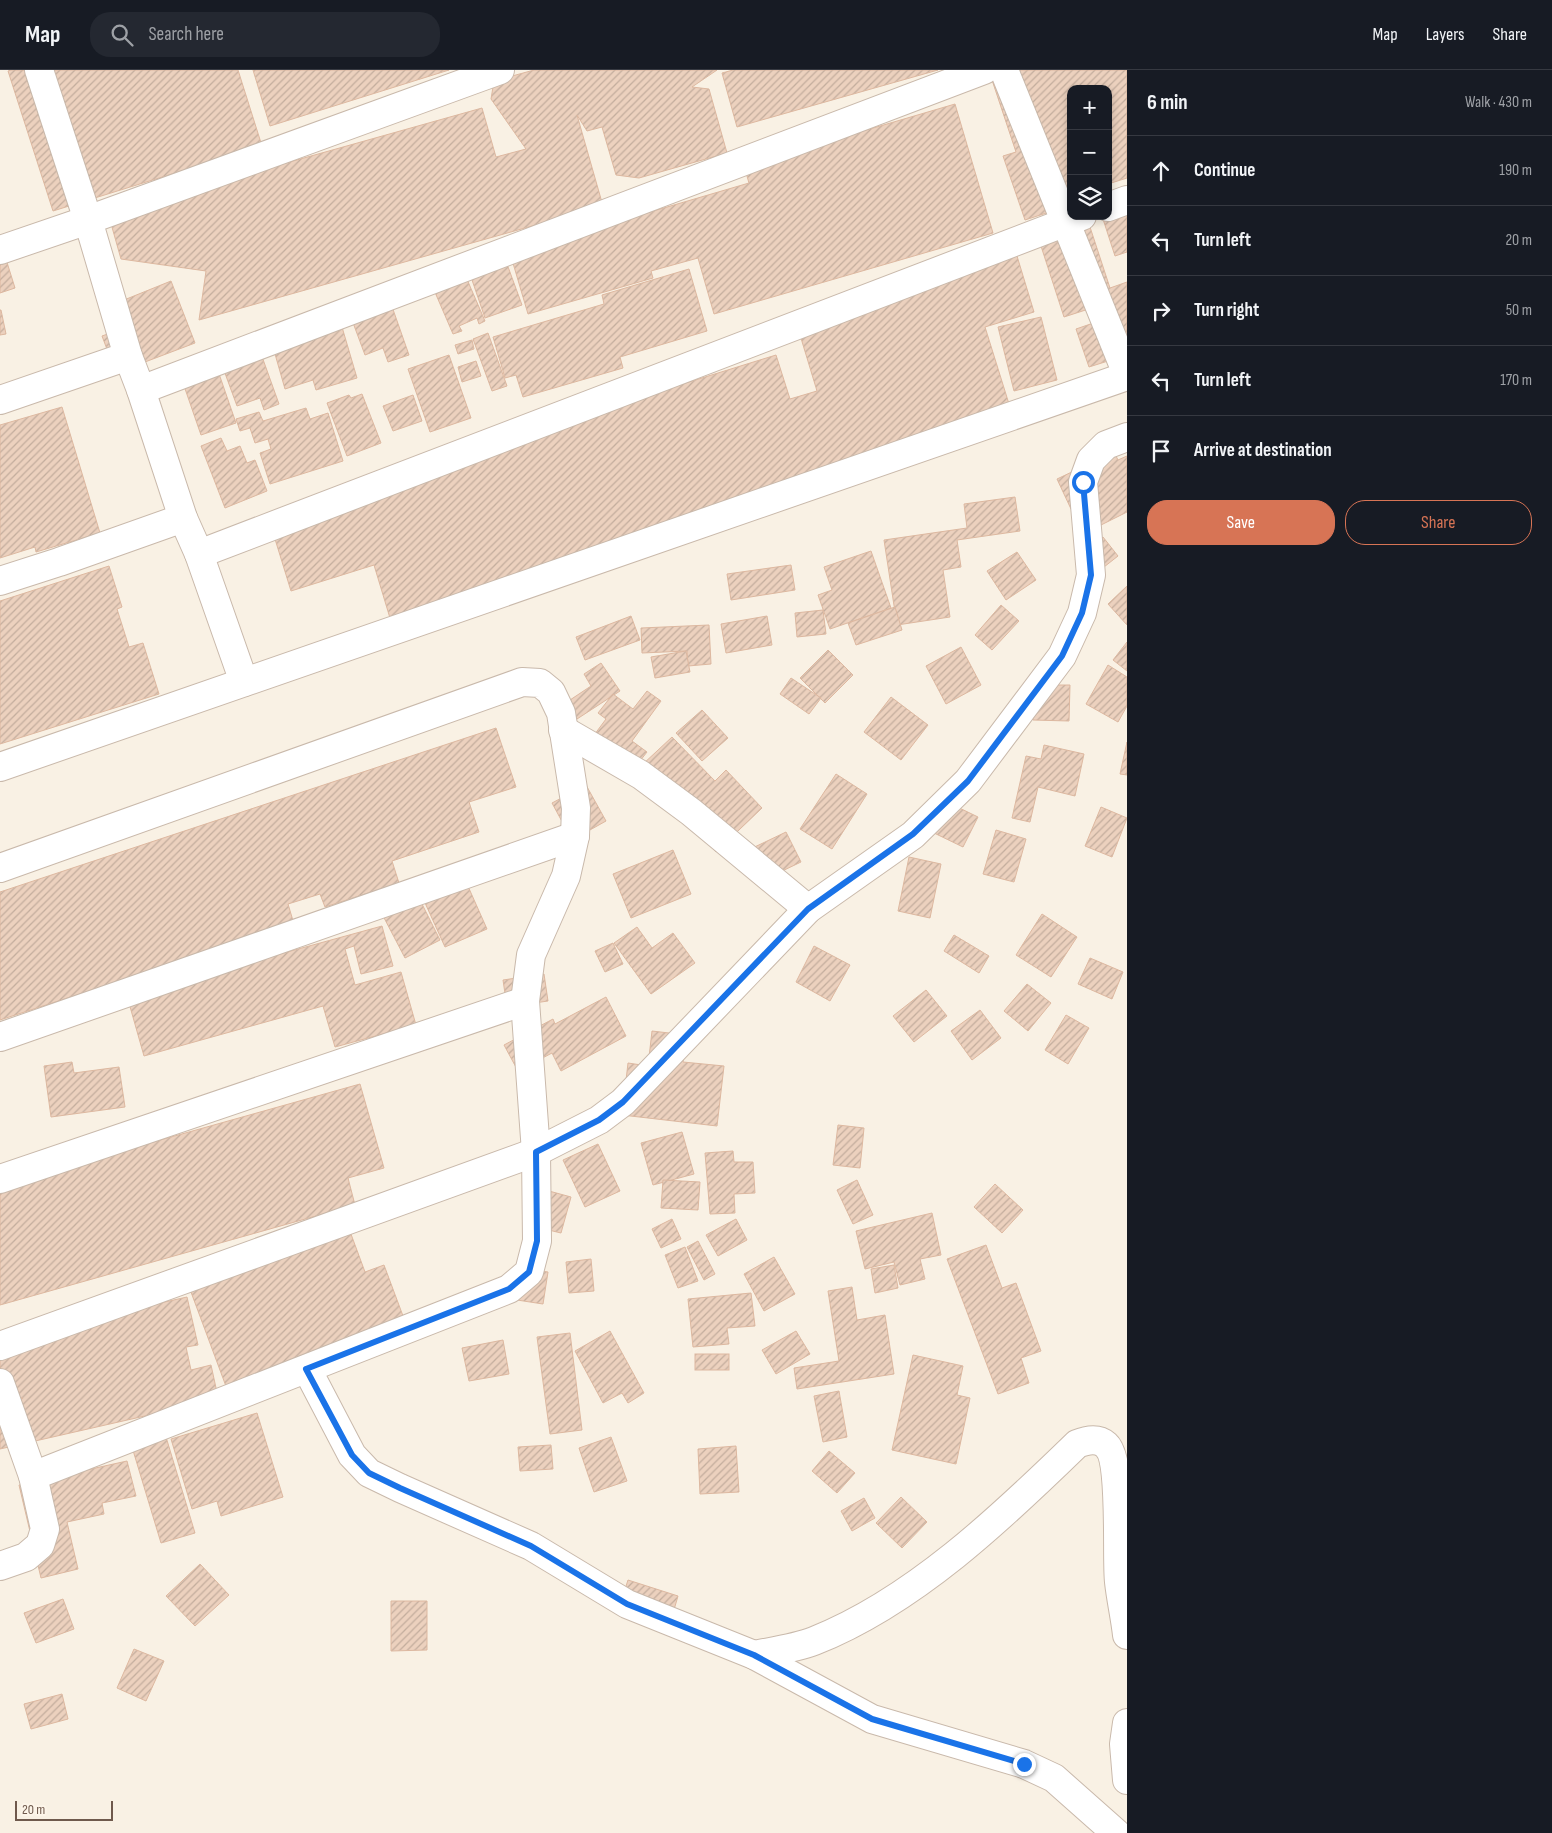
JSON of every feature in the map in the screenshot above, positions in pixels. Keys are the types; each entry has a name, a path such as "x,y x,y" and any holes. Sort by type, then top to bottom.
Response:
{"street":[{"path":"39,70 88,220 128,356 183,518 199,554 244,682"},
{"path":"0,250 88,220 500,70"},
{"path":"141,390 984,70"},
{"path":"1004,70 1067,204"},
{"path":"1112,206 1127,200"},
{"path":"199,554 1071,220"},
{"path":"0,767 1127,375 1074,220"},
{"path":"0,400 128,356"},
{"path":"0,1346 536,1152 599,1120 623,1102 808,909 913,834 968,781 1062,656 1082,613 1091,575 1083,482 1091,460 1106,445 1127,437"},
{"path":"0,581 183,518"},
{"path":"0,868 522,682 540,683 551,692 561,713 576,808 574,836 566,876 531,955 525,1001 536,1152 537,1241 529,1272 509,1289 33,1476"},
{"path":"563,730 641,774 691,812 808,909"},
{"path":"0,1037 574,836"},
{"path":"0,1180 525,1001"},
{"path":"306,1369 352,1455 369,1473 531,1546 627,1604 754,1655 872,1719 1024,1764 1054,1778 1116,1833"},
{"path":"0,1383 33,1476 45,1529 40,1544 26,1556 0,1566"},
{"path":"754,1655 812,1642 863,1619 936,1570 1031,1489 1077,1444 1087,1440 1099,1441 1107,1446 1113,1459 1117,1499 1119,1580 1127,1635"},
{"path":"1127,1723 1124,1744 1127,1780"}],"building":[{"path":"238,70 262,146 53,211 8,71"},
{"path":"253,70 449,70 270,126"},
{"path":"534,70 717,70 692,87 709,89 727,153 639,178 616,175 602,127 587,131 577,115 603,206 199,320 206,271 121,259 108,213 482,108 496,157 526,149 491,99 494,81"},
{"path":"733,70 938,70 737,127 722,73"},
{"path":"1013,70 1127,70 1127,178 1112,183 1112,85 1067,85 1067,206 1025,220 1003,156 1016,152 991,77"},
{"path":"955,104 993,233 714,314 698,258 651,271 653,278 528,314 510,253 749,183 744,166"},
{"path":"1127,206 1127,252 1115,256 1103,220 1112,220 1112,212"},
{"path":"1090,227 1110,288 1127,282 1127,355 1089,367 1076,329 1105,319 1101,305 1064,317 1040,243"},
{"path":"5,256 15,288 0,293 0,257"},
{"path":"1017,256 1034,312 985,327 1014,420 393,628 374,565 291,591 267,513 776,355 790,399 817,391 797,325"},
{"path":"507,264 522,305 485,318 471,277"},
{"path":"689,269 707,331 620,357 623,368 523,397 516,375 505,378 493,337 604,304 602,295"},
{"path":"463,270 485,321 479,324 477,318 459,326 462,331 453,334 431,283"},
{"path":"171,281 195,343 116,373 102,336 133,325 124,300"},
{"path":"389,298 409,355 388,362 383,348 365,355 349,312"},
{"path":"0,310 6,334 0,335"},
{"path":"1041,317 1057,380 1014,391 998,327"},
{"path":"342,327 357,378 316,390 313,380 285,389 273,347"},
{"path":"488,333 507,386 492,391 473,339"},
{"path":"472,340 474,349 458,354 455,345"},
{"path":"260,351 279,404 264,410 260,398 237,406 222,365"},
{"path":"449,355 471,418 430,432 408,369"},
{"path":"476,361 481,376 462,382 458,367"},
{"path":"217,368 236,423 201,435 182,380"},
{"path":"362,394 381,443 347,456 327,403 349,395 351,398"},
{"path":"413,395 422,421 393,431 383,406"},
{"path":"62,407 100,533 36,552 35,547 0,558 0,425"},
{"path":"306,408 310,419 328,413 343,461 270,484 260,453 271,449 268,439 255,443 250,428 240,431 236,419 259,412 263,421"},
{"path":"221,438 227,451 240,446 247,463 255,460 267,491 225,508 201,446"},
{"path":"1114,452 1118,460 1127,456 1127,512 1099,526 1087,500 1071,509 1057,479"},
{"path":"1015,497 1020,531 957,540 961,567 943,570 950,617 897,625 884,540 967,528 964,504"},
{"path":"1103,537 1118,556 1090,578 1075,559"},
{"path":"871,551 891,608 830,629 818,595 832,590 824,567"},
{"path":"1017,552 1036,580 1006,600 987,571"},
{"path":"791,565 795,590 731,600 727,574"},
{"path":"109,566 122,607 117,609 129,647 143,643 159,694 0,744 0,601"},
{"path":"1127,586 1127,625 1108,604"},
{"path":"1001,605 1019,621 992,650 975,635"},
{"path":"895,607 902,630 856,645 848,623"},
{"path":"823,610 826,634 797,637 795,613"},
{"path":"631,616 640,640 585,660 576,637"},
{"path":"767,616 772,645 726,653 721,624"},
{"path":"709,625 711,664 688,666 687,651 642,653 641,628"},
{"path":"1127,642 1127,671 1113,660"},
{"path":"961,647 981,685 946,704 926,666"},
{"path":"828,650 853,675 825,703 800,678"},
{"path":"686,651 690,672 655,678 651,657"},
{"path":"601,663 620,691 577,719 567,702 591,686 584,674"},
{"path":"1108,665 1127,677 1127,706 1118,722 1086,704"},
{"path":"791,678 821,698 809,714 780,694"},
{"path":"1034,685 1070,685 1069,721 1033,720"},
{"path":"647,691 661,701 632,741 647,752 633,770 637,789 583,750 606,719 598,713 613,694 633,709"},
{"path":"891,697 928,725 901,760 864,732"},
{"path":"702,710 728,738 702,761 676,733"},
{"path":"496,728 516,787 469,802 479,832 392,861 399,883 325,907 320,894 288,904 294,924 0,1020 0,892"},
{"path":"672,737 715,781 726,770 762,808 716,852 671,805 642,765"},
{"path":"1127,742 1127,775 1120,774"},
{"path":"1044,745 1084,754 1075,796 1038,787 1030,822 1012,818 1026,756 1041,759"},
{"path":"836,774 867,794 832,849 800,829"},
{"path":"586,785 606,821 572,840 552,803"},
{"path":"947,802 978,817 963,847 932,832"},
{"path":"1101,807 1127,818 1112,857 1085,846"},
{"path":"996,830 1026,839 1014,882 983,874"},
{"path":"786,832 801,862 755,884 740,854"},
{"path":"673,850 691,894 631,918 613,874"},
{"path":"909,857 941,864 930,918 898,911"},
{"path":"463,875 487,929 445,947 421,894"},
{"path":"417,894 440,940 405,958 381,912"},
{"path":"1042,914 1077,937 1051,977 1016,955"},
{"path":"382,926 393,966 361,974 354,946 345,949 355,985 401,972 416,1025 335,1047 323,1006 144,1056 127,996"},
{"path":"637,927 652,948 673,933 695,963 651,994 614,943"},
{"path":"954,935 989,956 979,973 944,951"},
{"path":"613,943 623,964 605,972 595,951"},
{"path":"814,946 850,965 830,1001 796,982"},
{"path":"1090,958 1123,972 1112,999 1078,984"},
{"path":"544,974 548,1001 507,1007 503,980"},
{"path":"1027,984 1051,1003 1028,1031 1004,1011"},
{"path":"926,990 947,1016 914,1042 893,1016"},
{"path":"606,997 626,1036 561,1071 552,1053 518,1071 504,1045 553,1019 555,1024"},
{"path":"980,1010 1001,1038 972,1060 951,1031"},
{"path":"1066,1015 1089,1028 1068,1064 1045,1050"},
{"path":"652,1031 686,1035 683,1062 724,1066 717,1126 622,1115 628,1063 648,1066"},
{"path":"72,1062 74,1073 119,1067 125,1107 51,1117 44,1066"},
{"path":"360,1084 384,1168 348,1178 355,1205 0,1305 0,1185"},
{"path":"838,1125 864,1128 860,1168 833,1165"},
{"path":"682,1132 694,1174 653,1185 641,1143"},
{"path":"598,1144 620,1191 585,1207 563,1160"},
{"path":"733,1151 734,1162 753,1162 755,1193 734,1194 735,1213 710,1214 705,1153"},
{"path":"663,1180 700,1182 698,1210 661,1208"},
{"path":"857,1180 873,1215 853,1224 837,1190"},
{"path":"995,1184 1023,1210 1002,1233 974,1207"},
{"path":"538,1188 571,1197 561,1233 528,1225"},
{"path":"932,1213 941,1255 920,1259 925,1279 900,1285 894,1262 865,1269 856,1231"},
{"path":"672,1219 681,1239 661,1248 652,1229"},
{"path":"736,1219 747,1240 718,1256 706,1235"},
{"path":"348,1226 365,1272 384,1265 406,1324 227,1389 188,1284"},
{"path":"698,1241 715,1274 704,1280 687,1247"},
{"path":"986,1245 1002,1288 1016,1283 1041,1351 1021,1358 1029,1383 998,1394 947,1259"},
{"path":"685,1247 698,1281 678,1288 665,1255"},
{"path":"774,1257 795,1294 764,1311 744,1274"},
{"path":"591,1259 594,1291 569,1293 566,1262"},
{"path":"894,1265 898,1288 875,1293 871,1269"},
{"path":"521,1268 548,1272 543,1304 517,1300"},
{"path":"852,1287 857,1320 885,1315 894,1374 797,1389 794,1368 839,1361 828,1291"},
{"path":"751,1293 755,1326 727,1328 729,1344 693,1347 688,1299"},
{"path":"187,1297 198,1345 186,1347 191,1370 211,1365 218,1397 180,1408 0,1449 0,1403 23,1398 0,1402 0,1339"},
{"path":"610,1331 644,1393 628,1403 622,1393 603,1403 575,1351"},
{"path":"796,1331 810,1354 776,1374 762,1350"},
{"path":"570,1333 582,1430 550,1434 537,1337"},
{"path":"503,1340 509,1374 469,1381 462,1348"},
{"path":"695,1354 729,1354 729,1370 695,1370"},
{"path":"913,1355 963,1366 957,1395 970,1398 956,1464 892,1450"},
{"path":"839,1391 847,1437 823,1442 814,1396"},
{"path":"257,1413 283,1497 221,1516 217,1501 192,1509 171,1439"},
{"path":"166,1437 195,1533 161,1543 132,1447"},
{"path":"611,1437 627,1481 594,1492 579,1448"},
{"path":"551,1445 553,1469 520,1471 518,1447"},
{"path":"736,1446 739,1492 700,1494 698,1449"},
{"path":"829,1451 855,1473 837,1493 812,1471"},
{"path":"127,1461 136,1496 102,1503 104,1514 67,1522 78,1569 41,1578 19,1485"},
{"path":"901,1497 927,1522 902,1548 876,1523"},
{"path":"864,1498 875,1518 852,1531 841,1511"},
{"path":"200,1564 229,1595 195,1626 166,1596"},
{"path":"628,1580 678,1596 669,1627 618,1611"},
{"path":"63,1599 74,1629 36,1643 24,1613"},
{"path":"391,1601 427,1601 427,1650 391,1651"},
{"path":"134,1649 164,1661 146,1701 117,1688"},
{"path":"62,1694 68,1719 31,1729 24,1704"}],"route":[{"path":"1024,1764 872,1719 754,1655 627,1604 531,1546 369,1473 352,1455 306,1369 509,1289 529,1272 537,1241 536,1152 599,1120 623,1102 808,909 913,834 968,781 1062,656 1082,613 1091,575 1083,482"}]}
